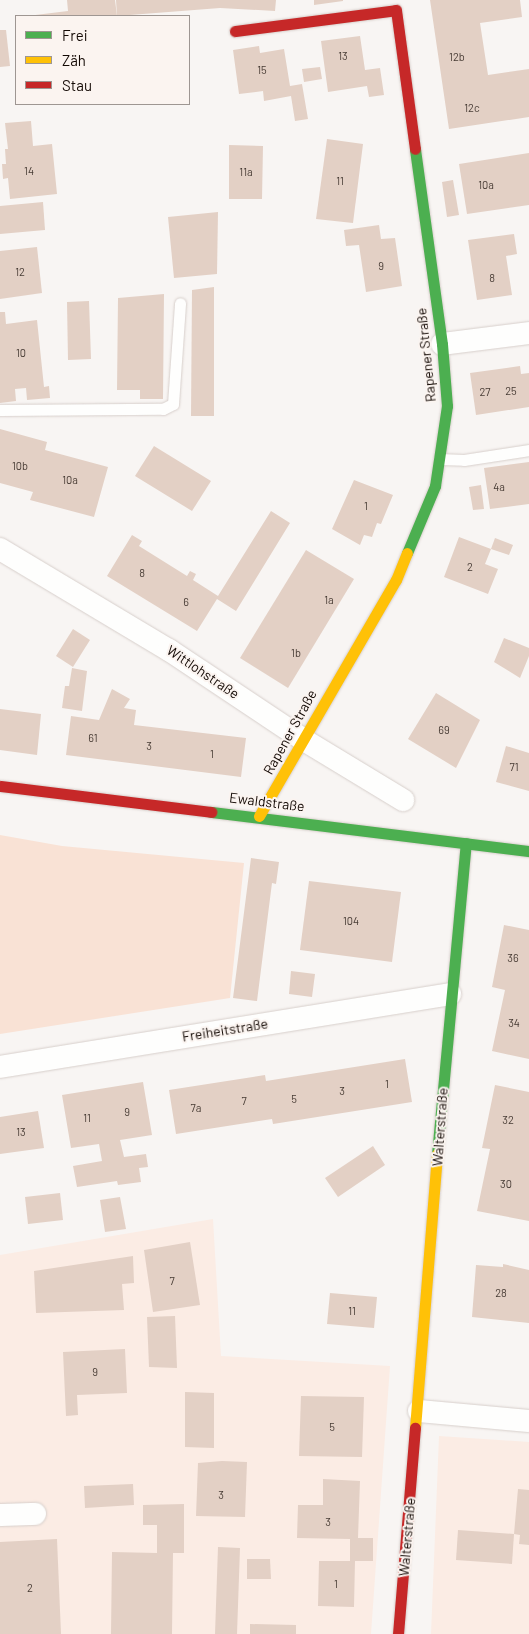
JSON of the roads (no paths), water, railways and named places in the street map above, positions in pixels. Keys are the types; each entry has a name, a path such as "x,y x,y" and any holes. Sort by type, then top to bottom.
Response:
{"street":[{"name":"Rapener Straße","path":"235,31 396,10 442,344 447,406 434,486 396,580 259,816"},
{"path":"442,344 529,333"},
{"name":"Wittlohstraße","path":"0,549 169,650 304,740 403,800"},
{"name":"Ewaldstraße","path":"0,786 259,816 529,851"},
{"name":"Walterstraße","path":"398,1634 419,1411 450,994 466,843"},
{"name":"Freiheitstraße","path":"0,1067 450,994"},
{"path":"419,1411 529,1421"},
{"path":"0,1515 35,1514"}],"lane":[{"path":"0,410 162,410 173,404 180,303"},
{"path":"439,459 464,460 529,450"}]}
